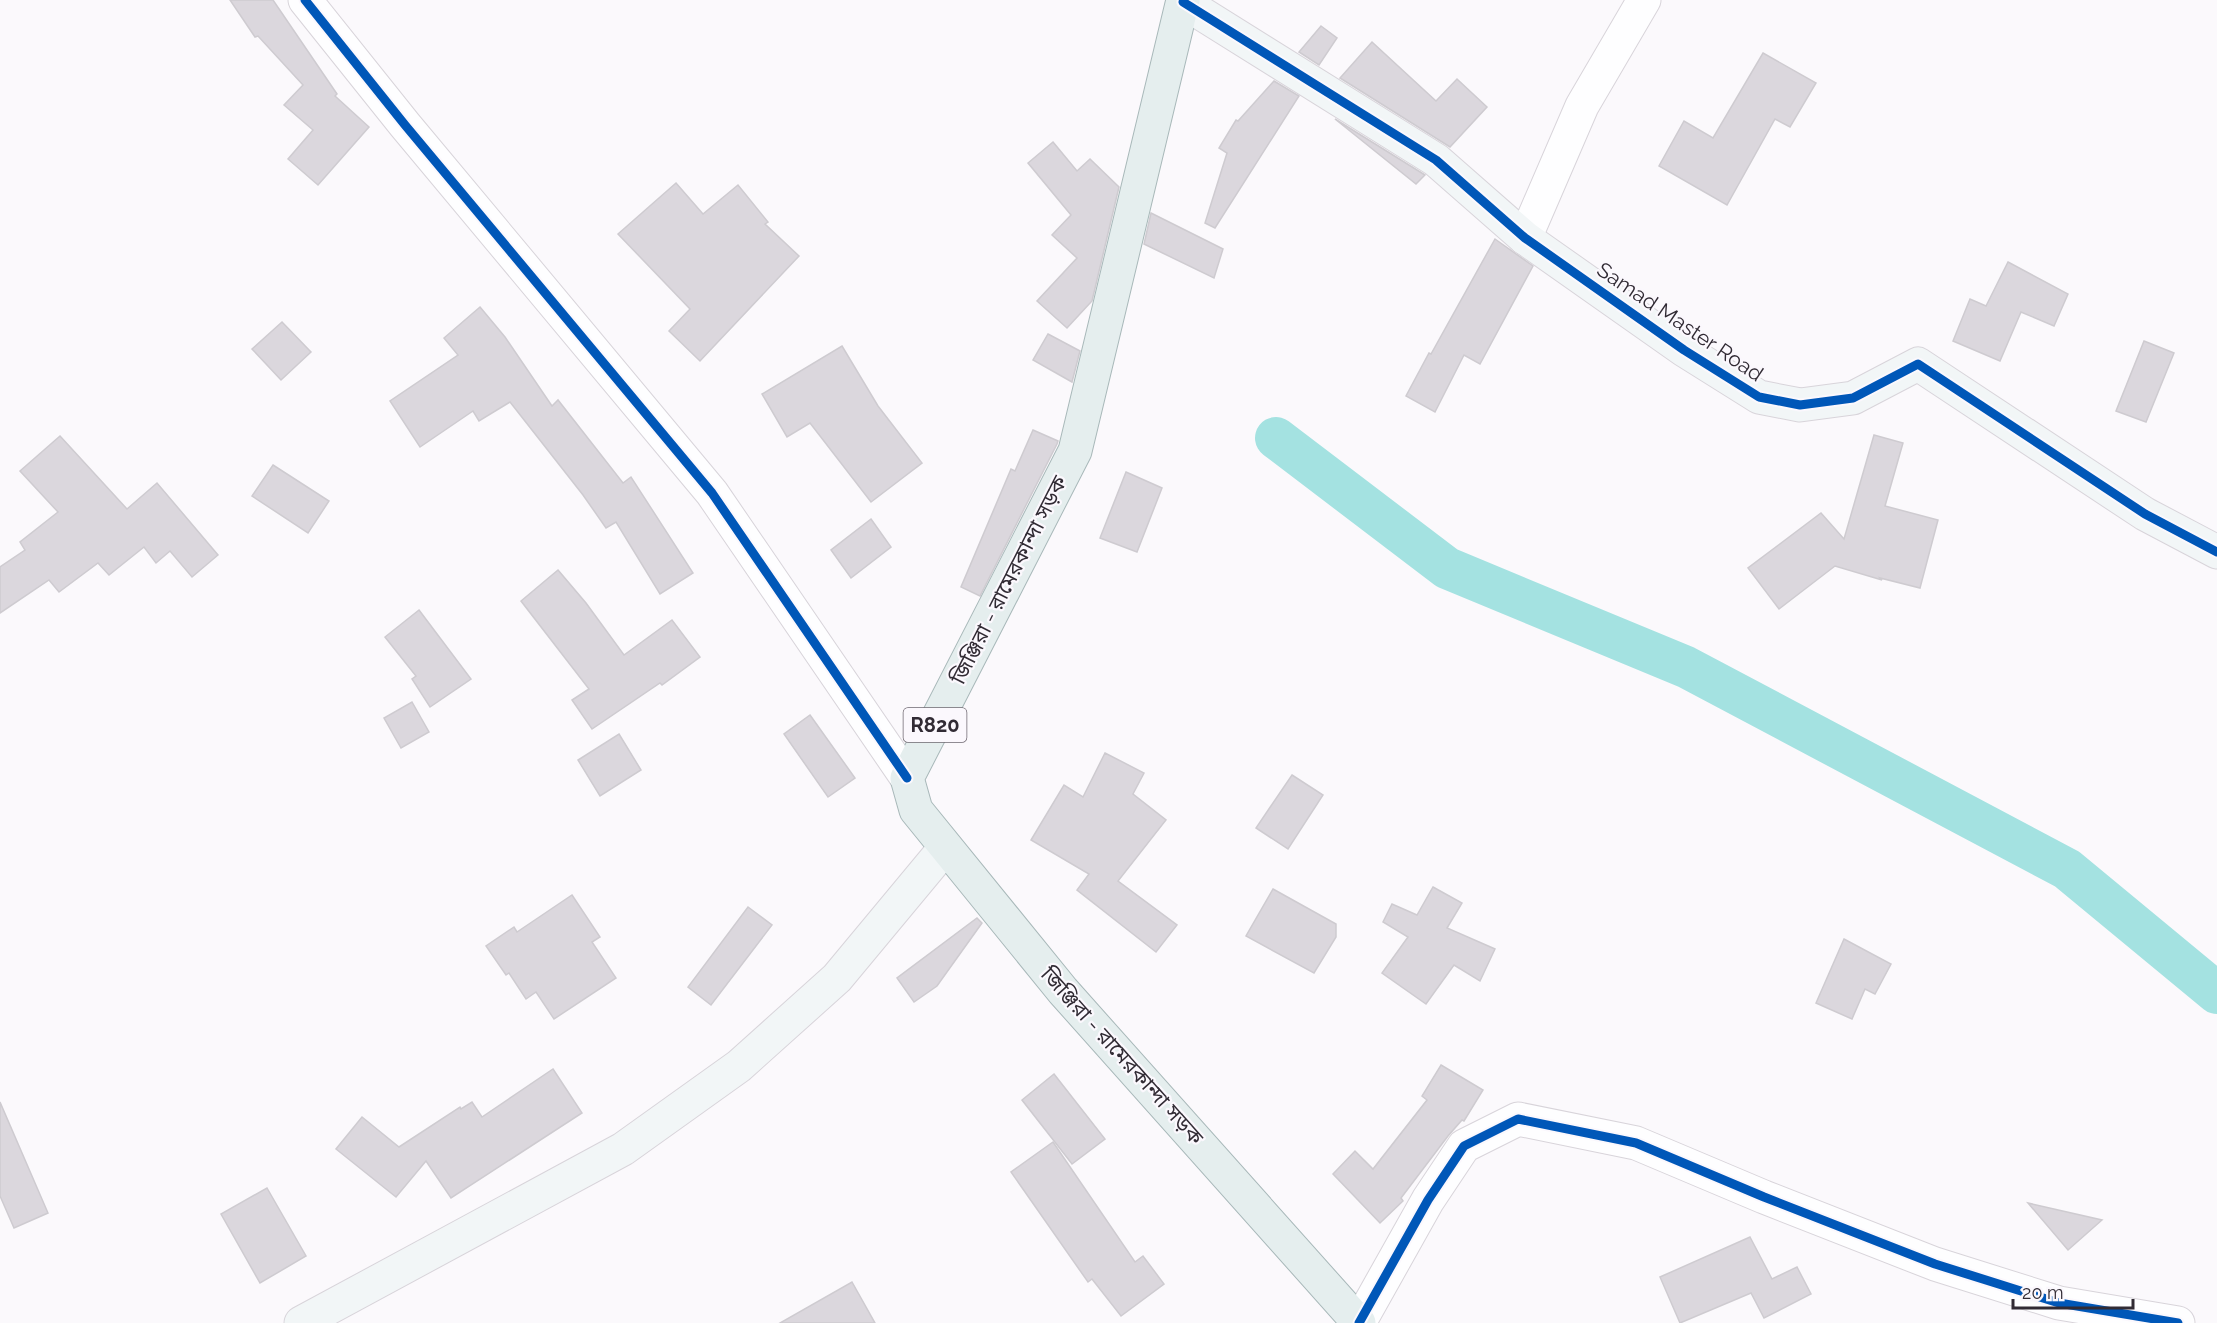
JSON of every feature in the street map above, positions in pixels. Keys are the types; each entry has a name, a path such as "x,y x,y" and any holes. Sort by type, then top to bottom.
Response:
{"main road":[{"name":"জিঞ্জিরা - রামেরকান্দা সড়ক","path":"1183,1 1075,451 907,778 916,810 1063,991 1359,1323"}],"street":[{"path":"305,0 405,125 712,493 907,778"},
{"path":"1525,238 1582,106 1644,0"},
{"name":"Samad Master Road","path":"1183,1 1436,160 1525,238 1684,350 1759,396 1800,405 1853,398 1918,364 2145,514 2217,552"},
{"path":"301,1323 623,1149 739,1066 837,978 945,848"},
{"path":"1359,1323 1428,1200 1464,1146 1518,1119 1636,1143 1935,1264 2059,1303 2178,1323"}],"building":[{"path":"230,0 273,0 337,94 335,96 369,127 318,185 288,159 313,130 284,105 303,85 258,36 255,37"},
{"path":"1321,26 1337,38 1319,65 1299,52"},
{"path":"1372,42 1436,101 1457,79 1487,107 1450,147 1340,78"},
{"path":"1763,53 1816,83 1790,127 1775,119 1727,205 1659,166 1684,121 1713,138"},
{"path":"1274,81 1299,96 1215,228 1205,223 1227,153 1219,148 1236,120 1238,121"},
{"path":"1335,119 1425,175 1416,184"},
{"path":"1053,142 1077,171 1090,159 1119,187 1092,301 1067,328 1037,301 1077,258 1052,235 1071,215 1028,163"},
{"path":"676,183 703,214 738,185 768,222 765,224 799,256 700,361 669,331 690,309 618,234"},
{"path":"1151,213 1223,249 1214,278 1144,244"},
{"path":"1495,239 1533,266 1480,364 1464,355 1435,412 1406,396"},
{"path":"2008,262 2068,294 2054,326 2021,312 2000,361 1953,341 1970,299 1986,306"},
{"path":"480,307 505,337 552,406 558,400 623,483 631,477 693,573 660,594 616,522 606,528 510,402 479,421 473,411 420,447 390,401 458,355 444,338"},
{"path":"282,322 311,352 281,380 252,349"},
{"path":"1048,334 1080,351 1072,382 1033,360"},
{"path":"2144,341 2174,353 2146,422 2116,411"},
{"path":"842,346 878,406 922,463 871,502 810,423 787,437 762,394"},
{"path":"1033,430 1058,441 980,596 961,587 1011,469 1015,471"},
{"path":"1874,435 1903,443 1885,506 1938,520 1920,588 1835,566 1779,609 1748,568 1821,513 1844,539"},
{"path":"60,436 127,509 157,483 218,555 192,577 170,551 156,563 144,547 109,575 98,563 59,592 49,580 0,613 0,567 25,550 20,542 58,512 20,471"},
{"path":"273,465 329,501 308,533 252,496"},
{"path":"1126,472 1162,488 1137,552 1100,538"},
{"path":"871,519 891,547 851,578 831,550"},
{"path":"558,570 586,603 624,655 672,620 700,657 662,685 660,683 592,729 572,700 589,689 521,601"},
{"path":"419,610 471,679 430,707 412,679 416,676 385,637"},
{"path":"412,702 429,732 401,748 384,718"},
{"path":"810,715 855,778 828,797 784,734"},
{"path":"619,734 641,770 600,796 578,760"},
{"path":"1105,753 1144,773 1133,794 1166,820 1118,881 1177,925 1156,952 1077,890 1089,874 1031,840 1064,785 1083,797"},
{"path":"1292,775 1323,795 1288,849 1256,828"},
{"path":"1433,887 1462,903 1447,928 1495,949 1480,981 1454,965 1426,1004 1382,973 1408,937 1383,922 1392,904 1417,915"},
{"path":"1273,889 1336,924 1336,937 1314,973 1246,936"},
{"path":"572,895 600,937 592,942 616,978 554,1019 536,992 526,999 509,973 506,975 486,946 514,927 517,932"},
{"path":"748,907 772,925 711,1005 688,987"},
{"path":"977,918 982,923 937,986 914,1002 897,978"},
{"path":"1844,939 1891,964 1875,994 1865,989 1852,1019 1816,1003"},
{"path":"1441,1065 1483,1090 1464,1121 1462,1120 1448,1136 1401,1198 1403,1201 1380,1223 1333,1174 1355,1151 1373,1169 1427,1100 1422,1096"},
{"path":"553,1069 582,1113 451,1198 426,1161 396,1197 336,1149 362,1117 399,1147 460,1107 461,1109 472,1102 482,1117"},
{"path":"1054,1074 1105,1139 1072,1164 1022,1100"},
{"path":"0,1102 48,1213 14,1228 0,1196"},
{"path":"1053,1142 1135,1262 1143,1256 1164,1284 1121,1316 1092,1279 1088,1282 1011,1172"},
{"path":"267,1188 306,1256 260,1283 221,1214"},
{"path":"2028,1203 2102,1220 2068,1250"},
{"path":"1750,1237 1772,1279 1797,1267 1811,1294 1764,1318 1751,1293 1680,1323 1660,1277"},
{"path":"852,1282 875,1323 780,1323"}],"waterway":[{"path":"1276,438 1447,568 1686,667 2067,869 2217,993"}],"cycle path":[{"path":"305,0 405,125 712,493 907,778"},
{"path":"1183,2 1436,160 1525,238 1684,350 1759,397 1800,405 1853,398 1918,364 2145,514 2217,552"},
{"path":"1359,1323 1428,1200 1464,1146 1518,1119 1636,1143 1764,1197 1935,1264 2059,1303 2178,1323"}]}
